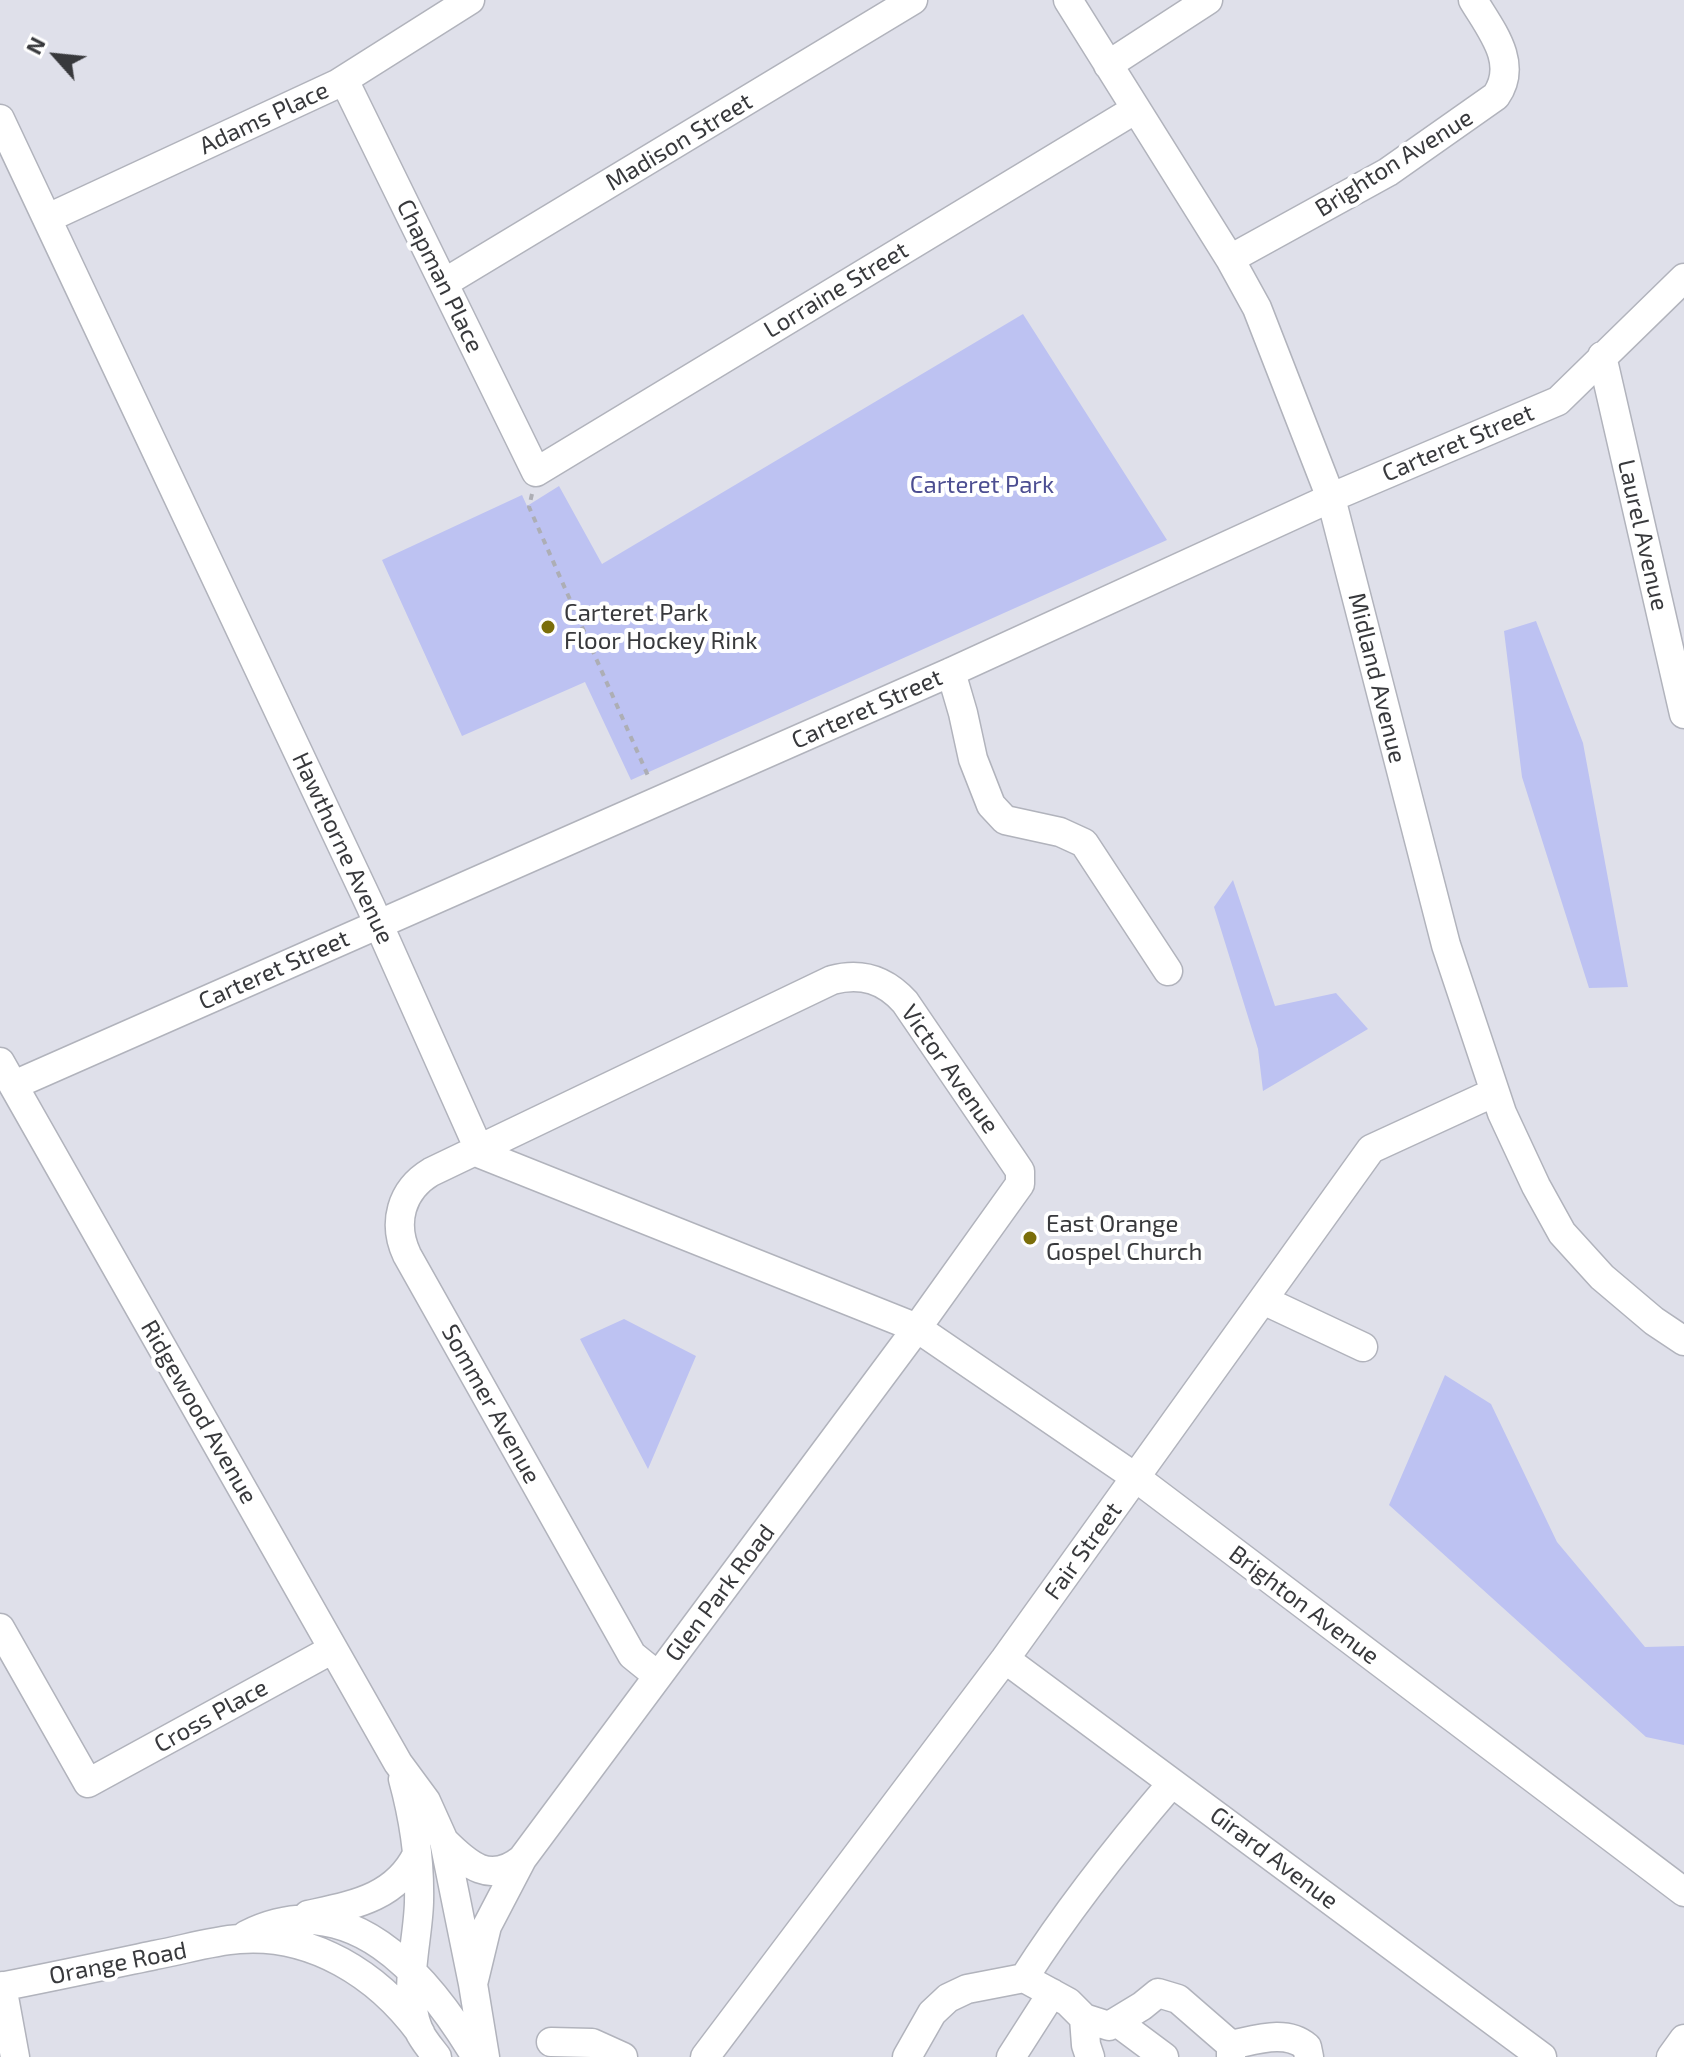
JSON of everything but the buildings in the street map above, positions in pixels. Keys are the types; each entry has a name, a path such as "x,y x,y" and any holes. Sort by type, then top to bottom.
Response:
{"street":[{"name":"Adams Place","path":"48,218 344,80 470,0"},
{"name":"Madison Street","path":"444,283 913,0"},
{"name":"Midland Avenue","path":"1068,0 1230,259 1257,308 1331,498 1446,945 1495,1092 1536,1186 1562,1233 1602,1277 1654,1321 1683,1338"},
{"path":"1108,65 1208,0"},
{"name":"Brighton Avenue","path":"1230,259 1388,172 1496,96 1502,87 1507,67 1485,4"},
{"name":"Chapman Place","path":"344,80 536,472"},
{"name":"Lorraine Street","path":"536,472 1136,109"},
{"name":"Hawthorne Avenue","path":"0,119 379,923 479,1149"},
{"name":"Carteret Street","path":"7,1074 379,923 951,672 1331,498 1558,401 1684,278"},
{"name":"Laurel Avenue","path":"1602,356 1684,714"},
{"path":"951,672 973,759 991,805 1005,820 1060,832 1084,843 1168,971"},
{"name":"Victor Avenue","path":"479,1149 832,980 858,976 877,980 894,990 905,1002 1020,1171 1020,1184 917,1328"},
{"name":"Ridgewood Avenue","path":"7,1074 398,1763"},
{"name":"Fair Street","path":"705,2057 1005,1659 1371,1149 1495,1092"},
{"path":"479,1149 481,1154 917,1328"},
{"name":"Sommer Avenue","path":"479,1149 427,1175 413,1186 400,1214 401,1244 632,1655 658,1676"},
{"path":"1263,1300 1363,1347"},
{"name":"Brighton Avenue","path":"917,1328 1135,1477 1684,1892"},
{"name":"Glen Park Road","path":"473,1984 487,1926 522,1859 917,1328"},
{"name":"Cross Place","path":"1,1633 88,1783 333,1649"},
{"name":"Girard Avenue","path":"1005,1659 1542,2057"},
{"path":"398,1763 426,1801 444,1841 485,2057"},
{"path":"398,1763 410,1808 417,1854 418,1925 412,1996 420,2032 437,2057"},
{"path":"1024,1978 1050,1936 1107,1859 1172,1783"},
{"path":"444,1841 465,1861 484,1871 506,1869 522,1859"},
{"path":"286,1920 355,1904 379,1895 400,1880 417,1854"},
{"name":"Orange Road","path":"1,1986 237,1939 286,1920 311,1919 354,1931 383,1947 413,1971 450,2017 476,2057"},
{"name":"Orange Road","path":"237,1939 285,1941 327,1955 382,1991 420,2032"},
{"path":"907,2057 932,2013 948,1998 967,1989 1024,1978 1068,2002 1083,2042 1158,1993 1178,1999 1231,2051 1270,2037 1285,2037 1299,2040 1307,2047 1309,2057"},
{"path":"1,1986 15,2057"},
{"path":"1011,2057 1052,1993"},
{"path":"1117,2022 1164,2057"},
{"path":"1671,2057 1684,2039"},
{"path":"551,2042 592,2043 623,2057"}],"path":[{"path":"536,472 529,507 649,778"}],"green space":[{"name":"Carteret Park","path":"1023,314 1167,540 631,780 585,682 462,736 382,560 522,495 527,506 559,486 602,564"},
{"path":"1536,621 1583,743 1628,987 1589,988 1522,777 1504,631"},
{"path":"1233,880 1275,1006 1336,993 1368,1029 1263,1091 1258,1049 1214,907"},
{"path":"624,1319 696,1356 648,1469 580,1339"},
{"path":"1445,1375 1491,1404 1557,1542 1645,1647 1684,1646 1684,1745 1646,1737 1389,1505"}],"place":[{"name":"Carteret Park Floor Hockey Rink","path":"548,627"},
{"name":"East Orange Gospel Church","path":"1030,1238"}]}
